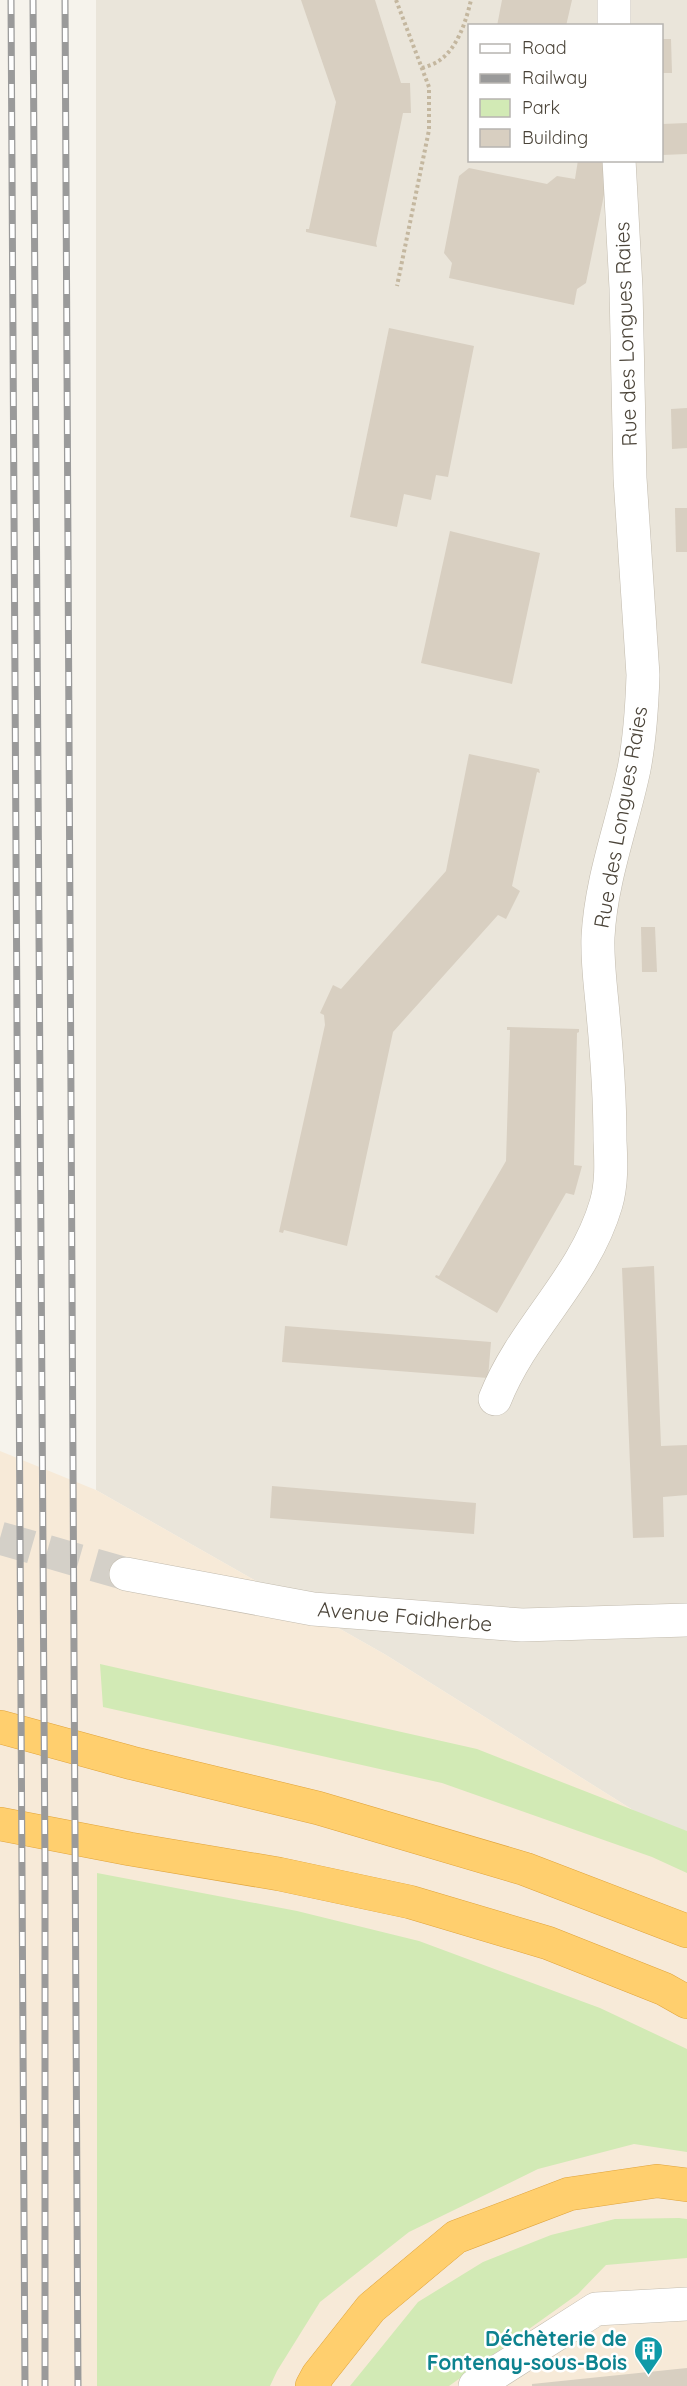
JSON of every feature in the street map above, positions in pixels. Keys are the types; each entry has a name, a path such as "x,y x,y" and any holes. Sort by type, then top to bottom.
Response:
{"highway":[{"path":"0,1727 318,1808 525,1869 687,1931"},
{"path":"0,1824 279,1874 410,1902 548,1943 664,1989 687,2002"},
{"path":"312,2386 370,2308 456,2237 569,2194 657,2181 687,2185"}],"street":[{"path":"614,0 614,24"},
{"name":"Rue des Longues Raies","path":"495,1399 523,1343 583,1259 607,1201 611,1172 598,938 611,851 634,769 642,706 642,646 630,478 626,288 619,162"},
{"name":"Avenue Faidherbe","path":"126,1574 313,1610 522,1625 687,1620"},
{"path":"475,2386 596,2309 687,2304"}],"path":[{"path":"396,0 429,87 429,130 397,286"},
{"path":"422,68 440,61 451,49 462,29 471,0"}],"shaded area":[{"path":"96,0 687,0 687,1844 386,1655 96,1490"},
{"path":"0,1451 96,1490 386,1655 687,1844 687,2386 0,2386"}],"green space":[{"path":"100,1664 477,1749 687,1831 687,1873 652,1857 442,1783 103,1707"},
{"path":"97,1873 297,1911 419,1941 600,2008 687,2049 687,2152 634,2144 538,2169 409,2232 320,2302 270,2386 97,2386"},
{"path":"615,2219 687,2219 687,2258 606,2265 578,2294 449,2386 350,2386 418,2302 483,2262 551,2235"}],"building":[{"path":"301,0 375,0 401,83 410,83 411,113 403,113 377,247 306,232 306,229 309,229 336,102"},
{"path":"502,0 572,0 566,24 497,24"},
{"path":"663,39 671,39 672,73 663,73"},
{"path":"687,123 687,154 663,155 663,124"},
{"path":"578,162 602,162 606,185 586,283 577,289 574,305 449,278 452,263 444,253 459,176 469,168 547,184 557,176 575,179"},
{"path":"389,328 474,346 448,477 436,475 431,500 404,494 397,527 350,517"},
{"path":"687,408 687,448 672,449 671,409"},
{"path":"675,508 687,508 687,552 676,552"},
{"path":"450,531 540,553 512,684 421,663"},
{"path":"469,754 539,769 540,773 537,772 512,886 520,891 506,919 498,915 393,1032 347,1246 284,1230 283,1233 279,1232 325,1025 324,1015 320,1013 333,985 341,989 446,871"},
{"path":"641,927 655,927 657,972 642,972"},
{"path":"507,1027 579,1029 577,1033 574,1165 582,1166 574,1195 566,1193 497,1313 435,1277 439,1276 506,1161 510,1030 507,1030"},
{"path":"654,1266 661,1446 687,1445 687,1495 663,1497 664,1537 633,1538 622,1268"},
{"path":"285,1326 491,1342 488,1378 282,1362"},
{"path":"272,1486 476,1503 474,1534 270,1518"},
{"name":"Déchèterie de Fontenay-sous-Bois","path":"687,2368 687,2386 532,2386 532,2384"}],"tunnel":[{"path":"0,1538 126,1574"}],"railway":[{"path":"11,0 25,2386"},
{"path":"33,0 45,1867 45,2386"},
{"path":"65,0 78,2386"}],"place":[{"name":"Déchèterie de Fontenay-sous-Bois","path":"648,2376"}]}
